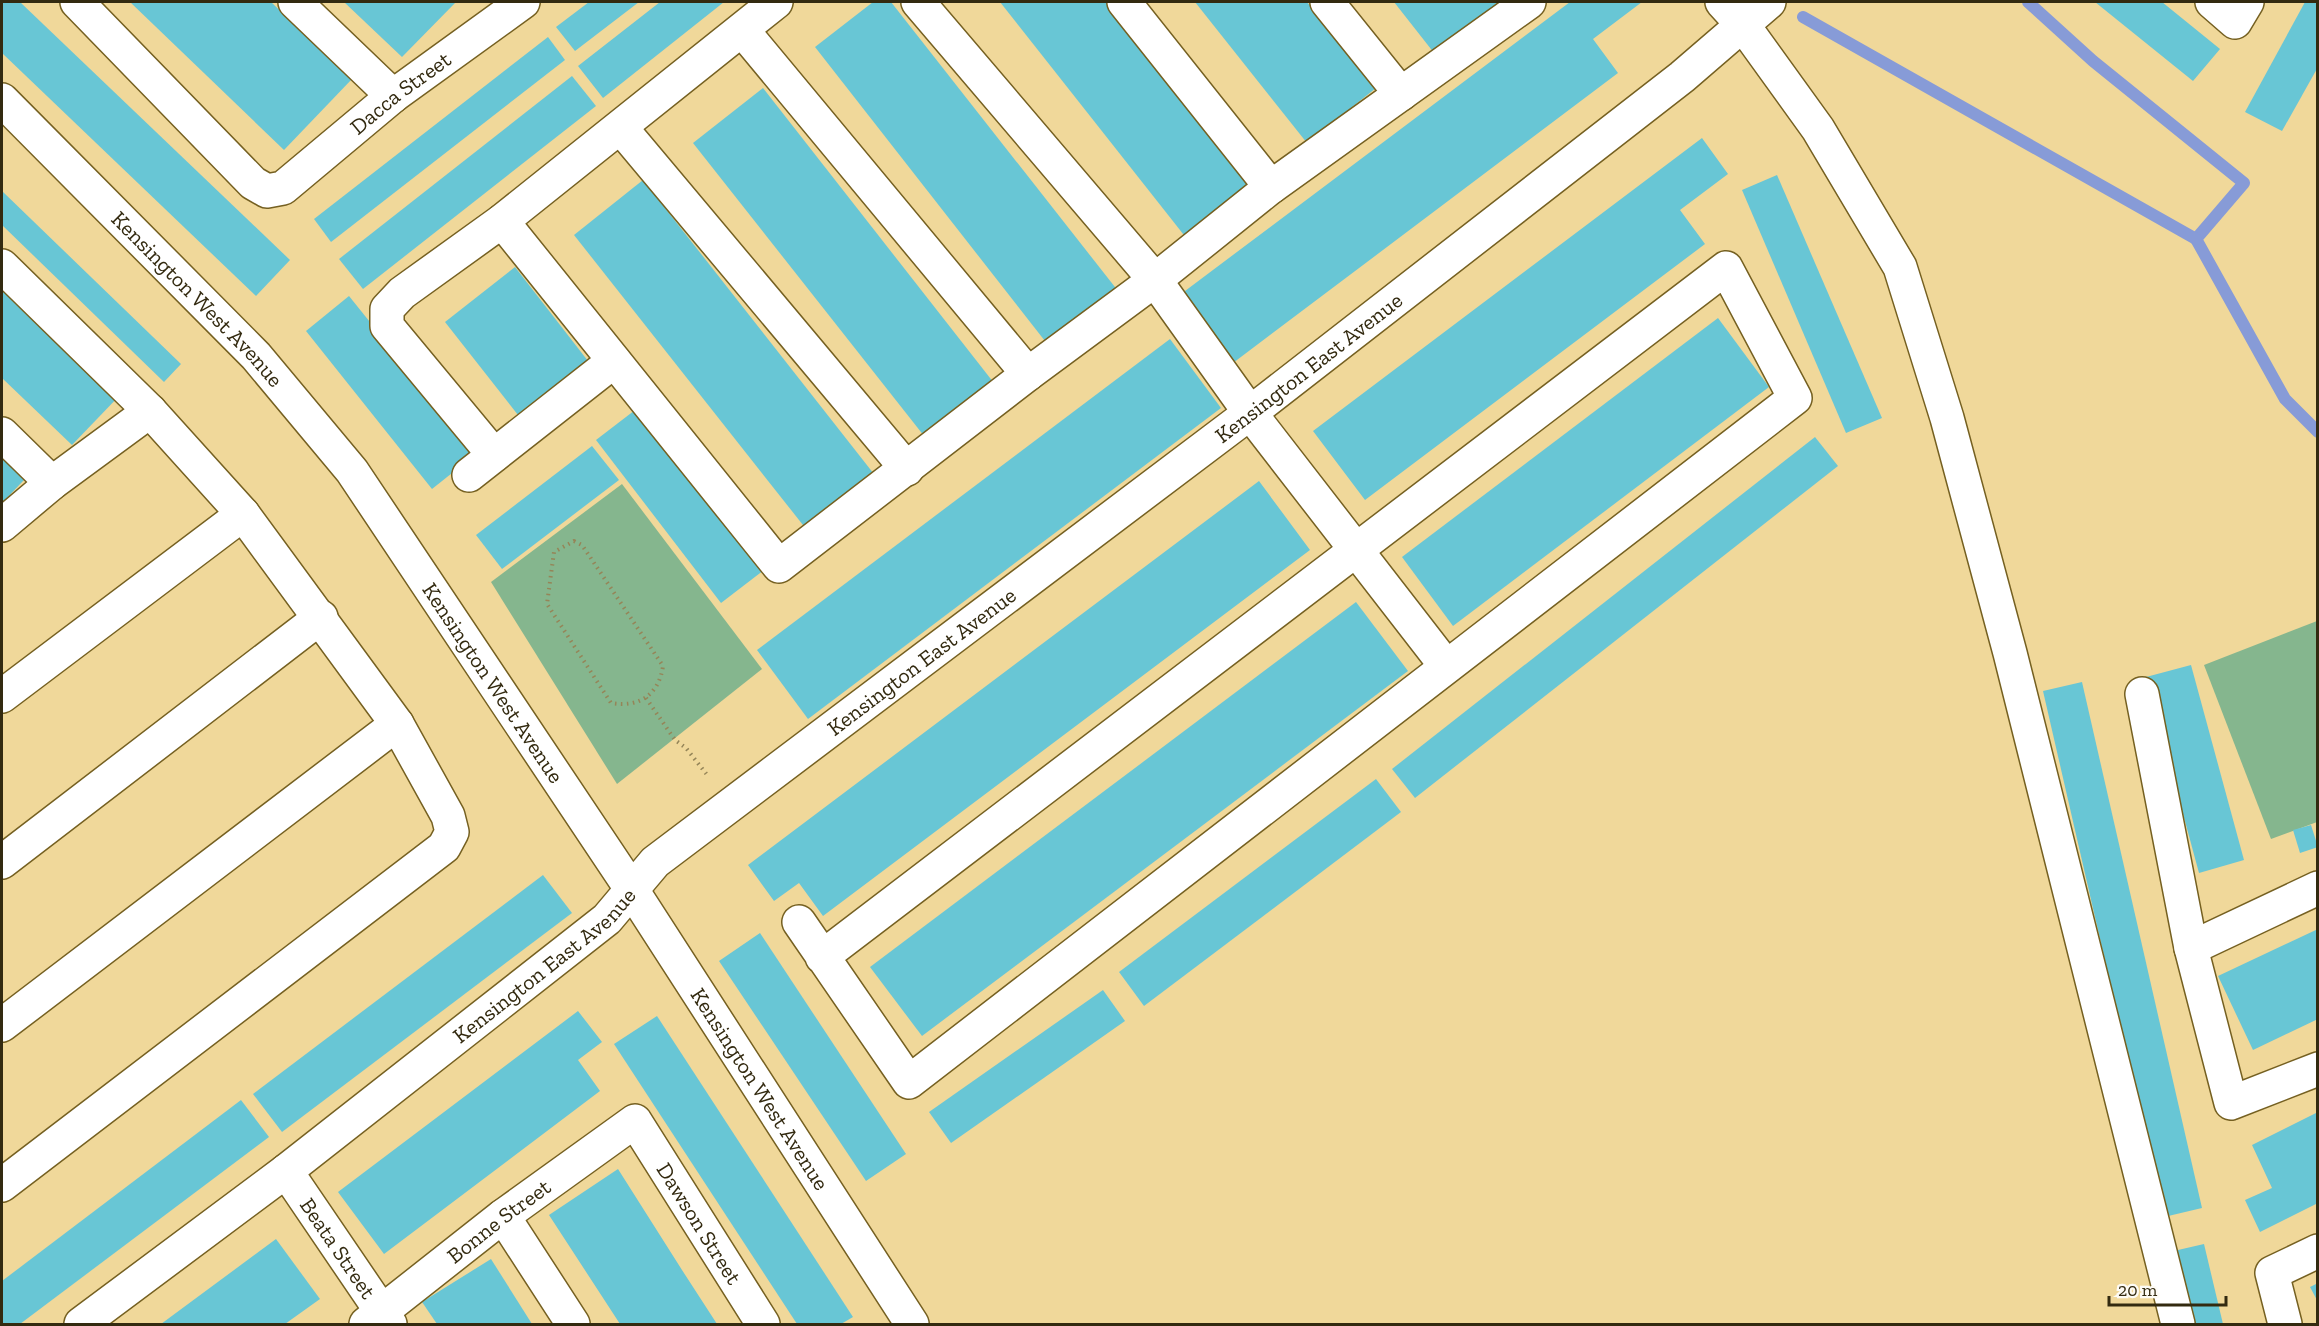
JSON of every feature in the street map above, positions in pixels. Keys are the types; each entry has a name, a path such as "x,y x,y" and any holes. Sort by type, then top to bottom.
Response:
{"street":[{"name":"Dacca Street","path":"76,2 253,183 267,191 283,188 393,96 522,2"},
{"path":"295,2 393,96"},
{"path":"614,361 482,465 387,326 387,309 402,293 502,221 743,31 776,2"},
{"path":"918,2 1155,280 1250,413 1446,666"},
{"path":"1124,2 1271,187"},
{"path":"1327,2 1401,94"},
{"name":"Kensington East Avenue","path":"81,1324 286,1171 607,919 655,862 1250,413 1682,77 1733,13 1769,2"},
{"path":"2212,2 2235,22 2247,2"},
{"path":"502,221 780,566 907,470 1028,374 1155,280 1271,187 1523,3"},
{"path":"1733,13 1818,129 1900,267 1947,418 2004,631 2178,1324"},
{"path":"743,31 1028,374"},
{"name":"Kensington West Avenue","path":"2,100 243,342 320,429 383,514 632,890 912,1324"},
{"path":"621,128 907,470"},
{"path":"2,266 150,411 243,514 321,617 397,724 448,816 452,832 444,847 2,1185"},
{"path":"799,922 822,957 909,1082 1795,398 1726,268 822,957"},
{"path":"2,525 52,483 150,411"},
{"path":"2,434 52,483"},
{"path":"2,696 243,514"},
{"path":"2,862 321,617"},
{"path":"2142,694 2192,948 2231,1103 2318,1069"},
{"path":"2,1025 397,724"},
{"path":"2192,948 2318,888"},
{"name":"Bonne Street","path":"380,1321 502,1216 635,1121"},
{"name":"Dawson Street","path":"635,1121 763,1324"},
{"name":"Beata Street","path":"286,1171 380,1321"},
{"path":"502,1216 573,1324"},
{"path":"2285,1324 2272,1273 2318,1251"}],"path":[{"path":"574,541 582,545 663,666 661,680 654,692 645,698 632,704 611,703 547,604 554,552 566,543 574,541"},
{"path":"645,698 675,740 686,748 730,805"}],"green space":[{"path":"622,484 762,669 617,784 491,582"},
{"path":"2317,621 2317,822 2271,839 2204,665"}],"building":[{"path":"2,2 20,2 290,260 256,296 2,53"},
{"path":"130,2 271,2 352,79 284,150"},
{"path":"344,2 456,2 402,57"},
{"path":"589,2 639,2 575,51 556,27"},
{"path":"660,2 724,2 603,98 578,66"},
{"path":"873,2 891,2 1122,296 1052,350 815,47"},
{"path":"1000,2 1112,2 1260,190 1191,244"},
{"path":"1195,2 1307,2 1376,88 1307,143"},
{"path":"1394,2 1506,2 1438,58"},
{"path":"1570,2 1642,2 1593,39 1618,73 1229,366 1177,297"},
{"path":"2095,2 2162,2 2220,49 2193,81"},
{"path":"2305,2 2318,2 2318,67 2282,131 2245,112"},
{"path":"548,37 565,60 331,242 314,219"},
{"path":"572,76 596,106 363,289 339,259"},
{"path":"763,88 1001,392 932,446 693,143"},
{"path":"1702,138 1728,174 1680,210 1705,244 1365,500 1313,431"},
{"path":"1777,175 1882,418 1846,433 1742,190"},
{"path":"643,180 881,483 814,539 574,235"},
{"path":"2,191 181,364 164,382 2,225"},
{"path":"515,267 588,361 518,415 445,322"},
{"path":"2,280 121,394 72,445 2,378"},
{"path":"349,296 476,454 432,489 306,331"},
{"path":"1718,318 1769,387 1453,626 1402,557"},
{"path":"1170,339 1221,408 808,719 757,650"},
{"path":"639,407 764,570 721,603 596,440"},
{"path":"1815,437 1838,466 1415,798 1392,769"},
{"path":"592,446 619,480 502,569 476,535"},
{"path":"2,458 24,480 2,503"},
{"path":"1259,481 1310,550 823,916 799,883 774,901 748,865"},
{"path":"1356,602 1408,671 922,1036 870,967"},
{"path":"2191,665 2244,860 2199,873 2146,677"},
{"path":"2082,682 2202,1208 2164,1217 2043,691"},
{"path":"1376,779 1401,812 1144,1006 1119,972"},
{"path":"2311,825 2318,847 2300,853 2293,830"},
{"path":"543,875 572,913 282,1132 253,1094"},
{"path":"2318,929 2318,1019 2253,1050 2218,976"},
{"path":"760,933 906,1154 866,1181 719,961"},
{"path":"1103,990 1125,1021 951,1143 929,1112"},
{"path":"578,1011 602,1042 578,1060 600,1091 384,1254 338,1192"},
{"path":"657,1016 853,1317 841,1324 797,1324 614,1044"},
{"path":"241,1100 269,1137 20,1324 2,1324 2,1281"},
{"path":"2318,1112 2318,1203 2260,1232 2245,1200 2272,1188 2252,1145"},
{"path":"618,1169 717,1324 620,1324 549,1215"},
{"path":"276,1239 320,1299 285,1324 161,1324"},
{"path":"2204,1244 2223,1324 2182,1324 2165,1253"},
{"path":"491,1259 532,1324 437,1324 422,1302"},
{"path":"2318,1283 2318,1302 2310,1287"}],"waterway":[{"path":"2028,2 2093,61 2244,183 2196,239 2285,399 2318,432"},
{"path":"1803,17 2196,239"}]}
